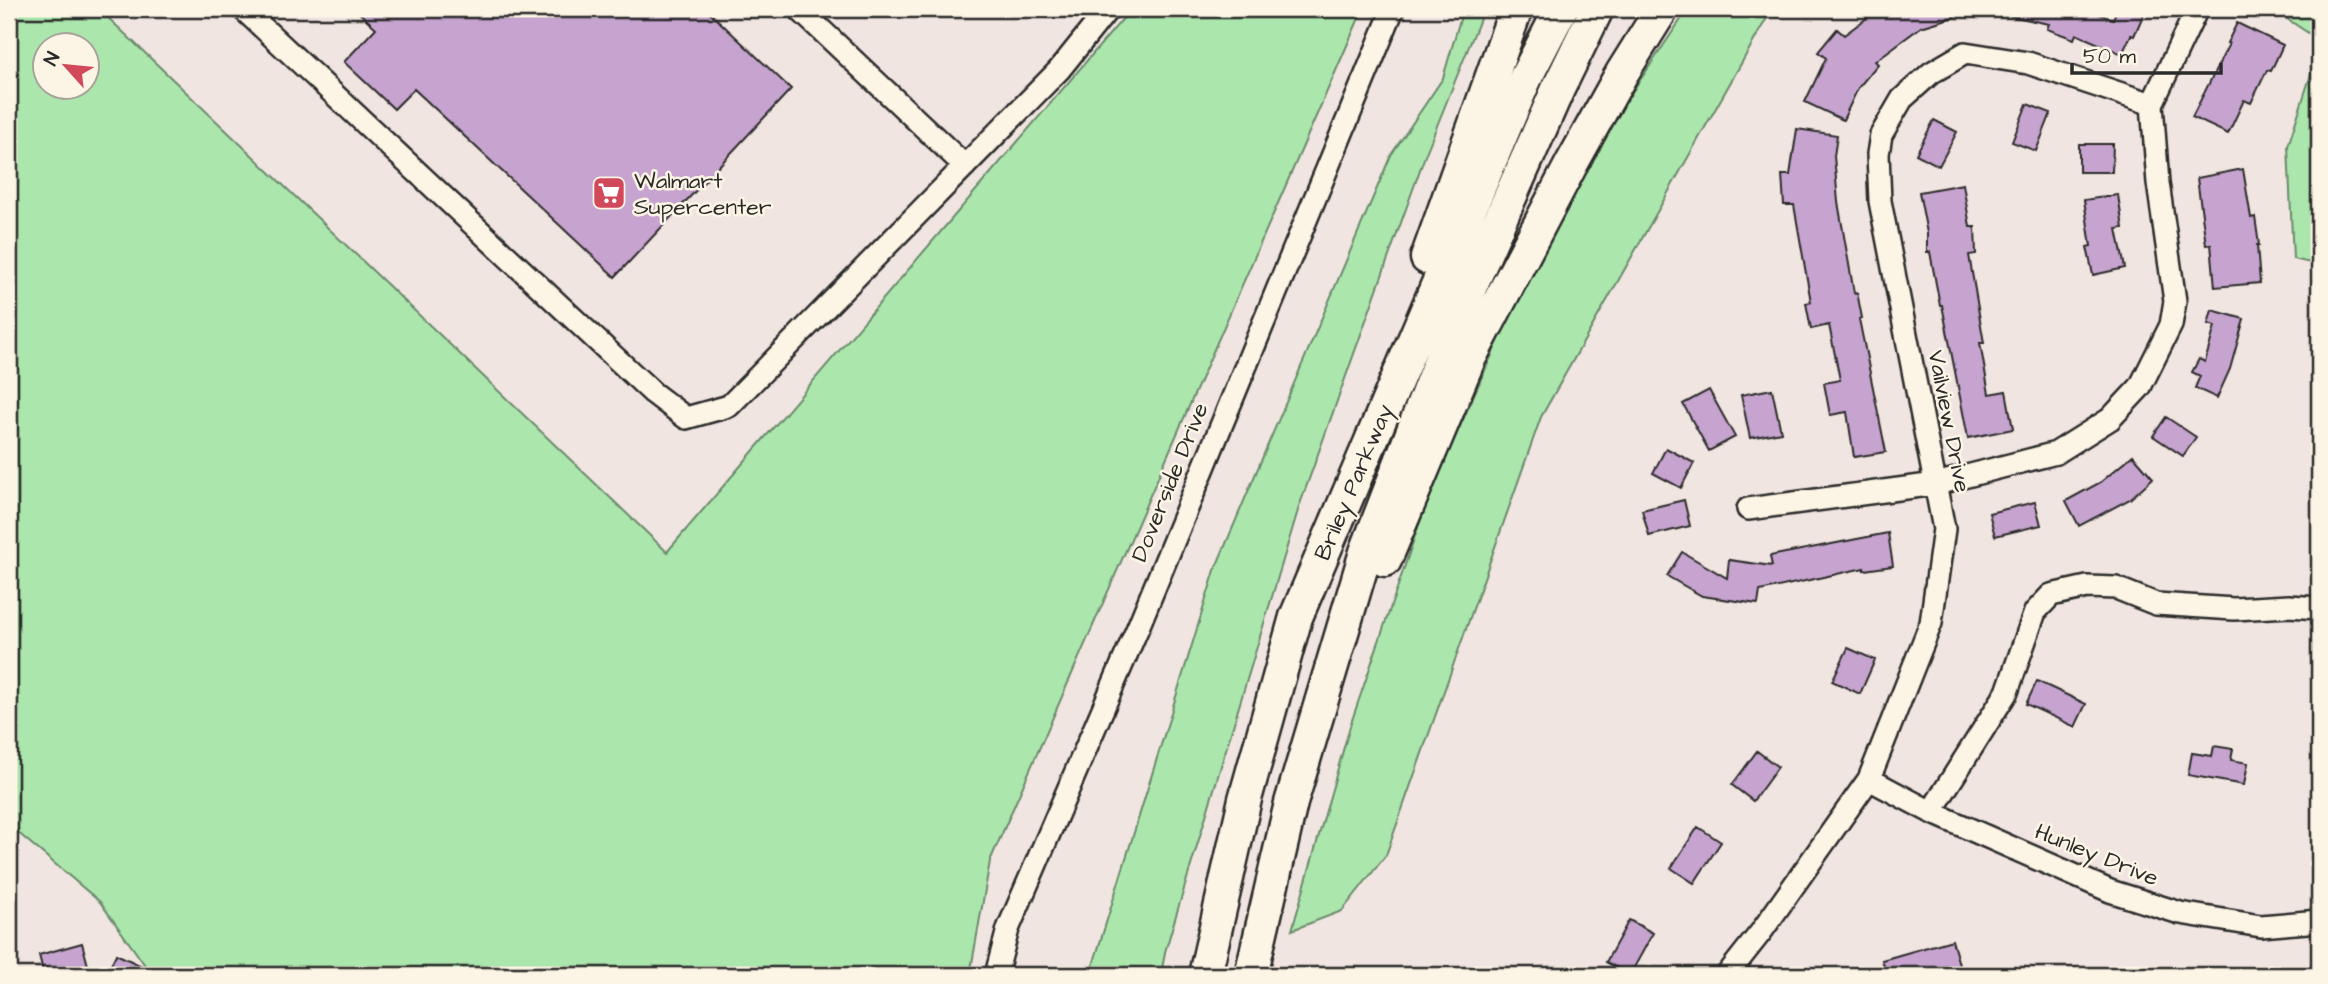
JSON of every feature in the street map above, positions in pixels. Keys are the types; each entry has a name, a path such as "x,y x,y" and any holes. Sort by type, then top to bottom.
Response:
{"highway":[{"path":"1296,617 1359,424 1424,264 1516,9"},
{"name":"Briley Parkway","path":"1205,975 1245,799 1296,617 1526,77 1561,9"},
{"name":"Briley Parkway","path":"1251,975 1291,803 1370,540 1457,317 1558,89 1597,9"},
{"path":"1291,803 1337,692 1378,579 1469,359 1572,163 1622,73 1662,9"}],"street":[{"path":"243,9 653,393 686,418 729,406 1059,70 1108,9"},
{"path":"799,9 965,166"},
{"name":"Doverside Drive","path":"996,975 1008,929 1139,625 1393,9"},
{"path":"1748,509 1936,484 2056,453 2110,419 2140,387 2172,325 2175,301 2158,183 2152,104 2197,9"},
{"name":"Vailview Drive","path":"1727,975 1755,940 1869,779 1931,623 1944,529 1880,201 1878,154 1881,135 1902,99 1931,73 1965,53 2028,63 2152,104"},
{"path":"1931,812 2007,692 2035,612 2051,595 2087,587 2116,588 2156,604 2234,609 2289,606 2319,608"},
{"name":"Hunley Drive","path":"1869,779 1931,812 2110,891 2180,914 2261,926 2319,920"}],"green space":[{"path":"9,9 99,9 667,552 1131,9 1363,9 990,861 970,975 152,975 100,902 9,825"},
{"path":"1463,9 1484,9 1426,153 1299,507 1165,952 1161,975 1090,975 1216,567 1391,155 1443,78"},
{"path":"1688,9 1772,9 1541,417 1386,855 1342,911 1292,930 1350,726 1429,495 1517,299 1620,110"},
{"path":"2272,9 2319,9 2319,40"},
{"path":"2319,49 2319,265 2293,259 2288,146"}],"building":[{"name":"Walmart Supercenter","path":"355,9 706,9 791,89 615,277 414,89 394,109 344,62 376,28"},
{"path":"1879,9 1966,9 1967,13 1921,27 1875,61 1878,64 1858,88 1843,120 1805,102 1826,58 1818,52 1837,29 1844,35"},
{"path":"2011,9 2085,9 2113,19 2117,9 2146,9 2134,36 2131,35 2122,54 2076,34 2074,39 2047,29 2049,24 2010,16"},
{"path":"2237,23 2283,45 2251,103 2244,100 2228,134 2192,117"},
{"path":"2027,104 2051,113 2036,151 2012,142"},
{"path":"1934,120 1957,132 1939,166 1916,154"},
{"path":"1797,129 1837,135 1834,156 1838,202 1886,452 1854,457 1847,412 1830,415 1824,383 1840,380 1829,325 1811,329 1806,303 1811,302 1794,205 1784,205 1782,175 1790,175"},
{"path":"2079,144 2113,144 2112,172 2079,172"},
{"path":"2243,169 2251,218 2255,217 2260,283 2215,287 2211,244 2206,245 2197,178"},
{"path":"1963,184 1970,227 1975,227 1976,254 1969,255 1984,343 1980,343 1989,394 2006,391 2013,429 1968,438 1942,305 1930,252 1927,252 1927,233 1919,192"},
{"path":"2118,195 2123,228 2117,229 2125,268 2093,275 2087,247 2091,246 2084,200"},
{"path":"2212,310 2244,319 2230,369 2217,398 2195,388 2200,376 2192,372 2199,359 2205,362 2215,326 2208,324"},
{"path":"1772,389 1781,432 1750,438 1741,395"},
{"path":"1709,390 1735,437 1709,451 1683,404"},
{"path":"2166,417 2196,437 2183,456 2153,436"},
{"path":"1666,448 1694,463 1681,488 1653,473"},
{"path":"2133,455 2153,478 2130,499 2079,526 2066,501 2101,482"},
{"path":"1684,500 1690,526 1649,536 1642,510"},
{"path":"2035,502 2041,525 1995,536 1989,513"},
{"path":"1888,533 1893,566 1864,568 1760,591 1758,604 1702,596 1667,576 1682,552 1727,578 1729,560 1772,566 1770,556"},
{"path":"1848,648 1875,660 1860,694 1832,681"},
{"path":"2037,681 2086,704 2075,727 2026,704"},
{"path":"2214,746 2233,749 2231,760 2248,763 2244,785 2188,775 2192,753 2212,756"},
{"path":"1757,751 1778,767 1753,801 1732,785"},
{"path":"1698,827 1721,842 1694,883 1671,868"},
{"path":"1629,920 1653,933 1630,975 1606,962"},
{"path":"1952,940 1962,975 1939,975 1937,969 1913,975 1887,975 1882,960"},
{"path":"82,943 89,969 66,975 44,975 39,955"},
{"path":"116,954 161,975 106,975"}],"place":[{"name":"Walmart Supercenter","path":"609,193"}]}
